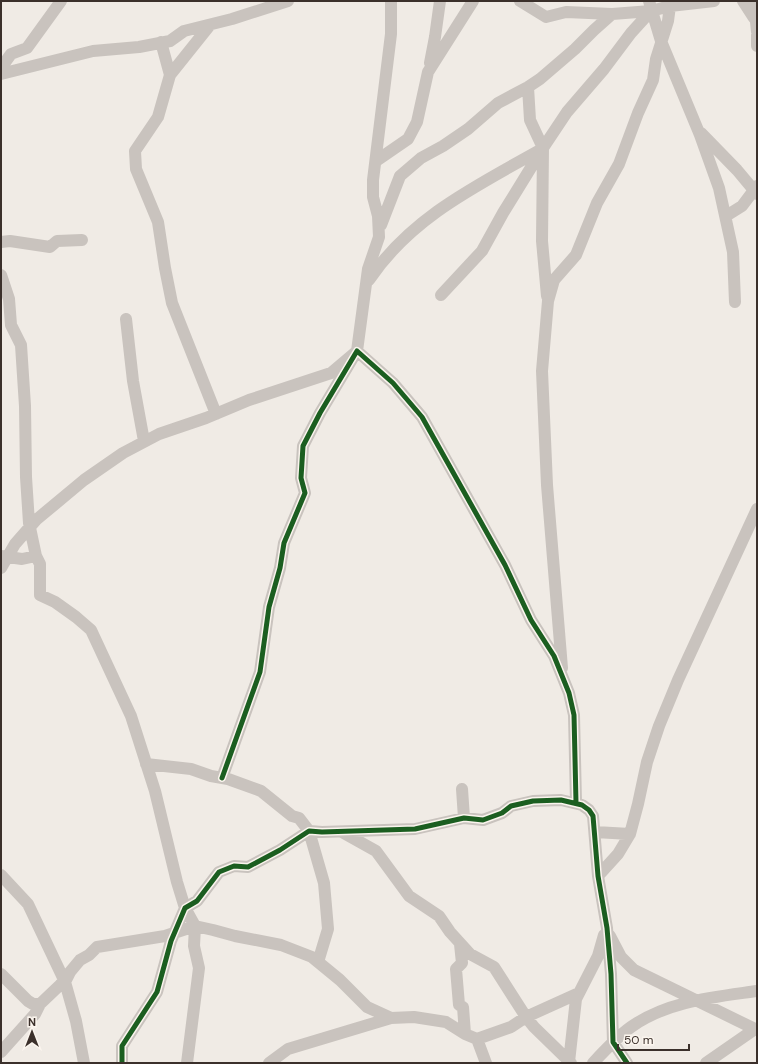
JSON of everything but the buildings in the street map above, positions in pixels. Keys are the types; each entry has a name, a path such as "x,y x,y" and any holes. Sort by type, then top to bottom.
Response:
{"street":[{"path":"1,68 11,54 27,48 61,1"},
{"path":"1,74 93,51 139,47 170,41 184,31 210,25 288,1"},
{"path":"222,778 260,672 269,607 280,568 284,543 305,493 301,478 303,446 320,413 357,351 368,269 379,237 378,216 373,197 373,180 390,34 391,1"},
{"path":"376,161 408,139 417,122 435,37 440,1"},
{"path":"428,72 473,1"},
{"path":"520,1 546,17 566,12 612,14 650,6 714,1"},
{"path":"742,1 757,27"},
{"path":"754,1 757,27"},
{"path":"548,301 554,280 576,255 597,203 619,164 638,113 653,80 656,59 668,21 671,4"},
{"path":"650,6 719,188 733,252 735,302"},
{"path":"441,295 482,251 503,213 543,148 568,112 632,33 650,6"},
{"path":"379,230 400,176 422,158 468,129 498,103 528,87 575,49 612,14"},
{"path":"210,25 170,75 158,117 135,151 136,169 158,222 172,303 216,414"},
{"path":"757,35 757,46"},
{"path":"161,42 170,75"},
{"path":"528,87 530,120 543,148 542,241 548,301 542,371 547,484 562,665 561,674"},
{"path":"697,129 756,190 742,206 726,216"},
{"path":"366,285 377,267 419,224 454,198 543,148"},
{"path":"1,242 10,241 50,247 57,241 82,240"},
{"path":"1,275 8,299 10,325 21,345 25,406 26,477 30,526 36,556 40,564 40,595 55,602 91,630 131,716 155,791 177,882 185,908 195,926 194,946 199,968 187,1063"},
{"path":"126,319 133,381 144,442"},
{"path":"1,568 4,557 36,520 84,480 123,453 159,434 216,414 249,400 331,373 357,351"},
{"path":"357,351 394,383 422,417 505,565 531,620 554,656 569,693 574,715 576,802"},
{"path":"598,876 618,854 630,834 647,762 660,726 678,680 757,509"},
{"path":"4,557 22,559 36,556"},
{"path":"146,764 191,769 261,791 292,816 299,818 309,830 324,883 328,929 318,962"},
{"path":"462,789 464,818"},
{"path":"122,1063 122,1046 157,992 171,941 185,908 197,901 219,872 234,866 248,867 280,850 309,830 322,832 415,829 464,818 482,820 502,813 511,806 532,802 561,800 576,802 589,810 593,816 598,876 607,928 611,974 613,1042 627,1063"},
{"path":"341,831 376,852 409,896 439,916 460,944 470,954 494,967 534,1028 570,1062"},
{"path":"595,832 630,834"},
{"path":"1,875 28,904 65,982 76,1022 84,1063"},
{"path":"1,1052 35,1014 40,1004 65,982 70,972 80,960 89,955 97,947 165,936 195,926 281,945 312,957 340,980 367,1007 391,1018"},
{"path":"570,1062 576,999 598,956 607,928"},
{"path":"607,928 621,957 634,970 756,1029"},
{"path":"460,944 462,963 456,969 459,1005 463,1007 465,1034"},
{"path":"1,974 28,1002 40,1004"},
{"path":"593,1063 613,1042 632,1026 661,1011 695,1000 757,991"},
{"path":"269,1063 288,1049 391,1018 414,1017 446,1022 465,1034 477,1038 510,1027 526,1017 579,993"},
{"path":"706,1063 756,1029"},
{"path":"477,1038 486,1063"}],"cycle path":[{"path":"222,778 260,672 269,607 280,568 284,543 305,493 301,478 303,446 320,413 357,351 393,383 422,417 505,565 531,620 554,656 569,693 574,715 576,802"},
{"path":"122,1063 122,1046 157,992 171,941 185,908 197,901 219,872 234,866 248,867 280,850 309,831 322,832 415,829 464,818 483,820 502,813 511,806 533,801 561,800 582,805 589,810 593,816 598,876 607,928 611,974 613,1042 627,1063"}]}
